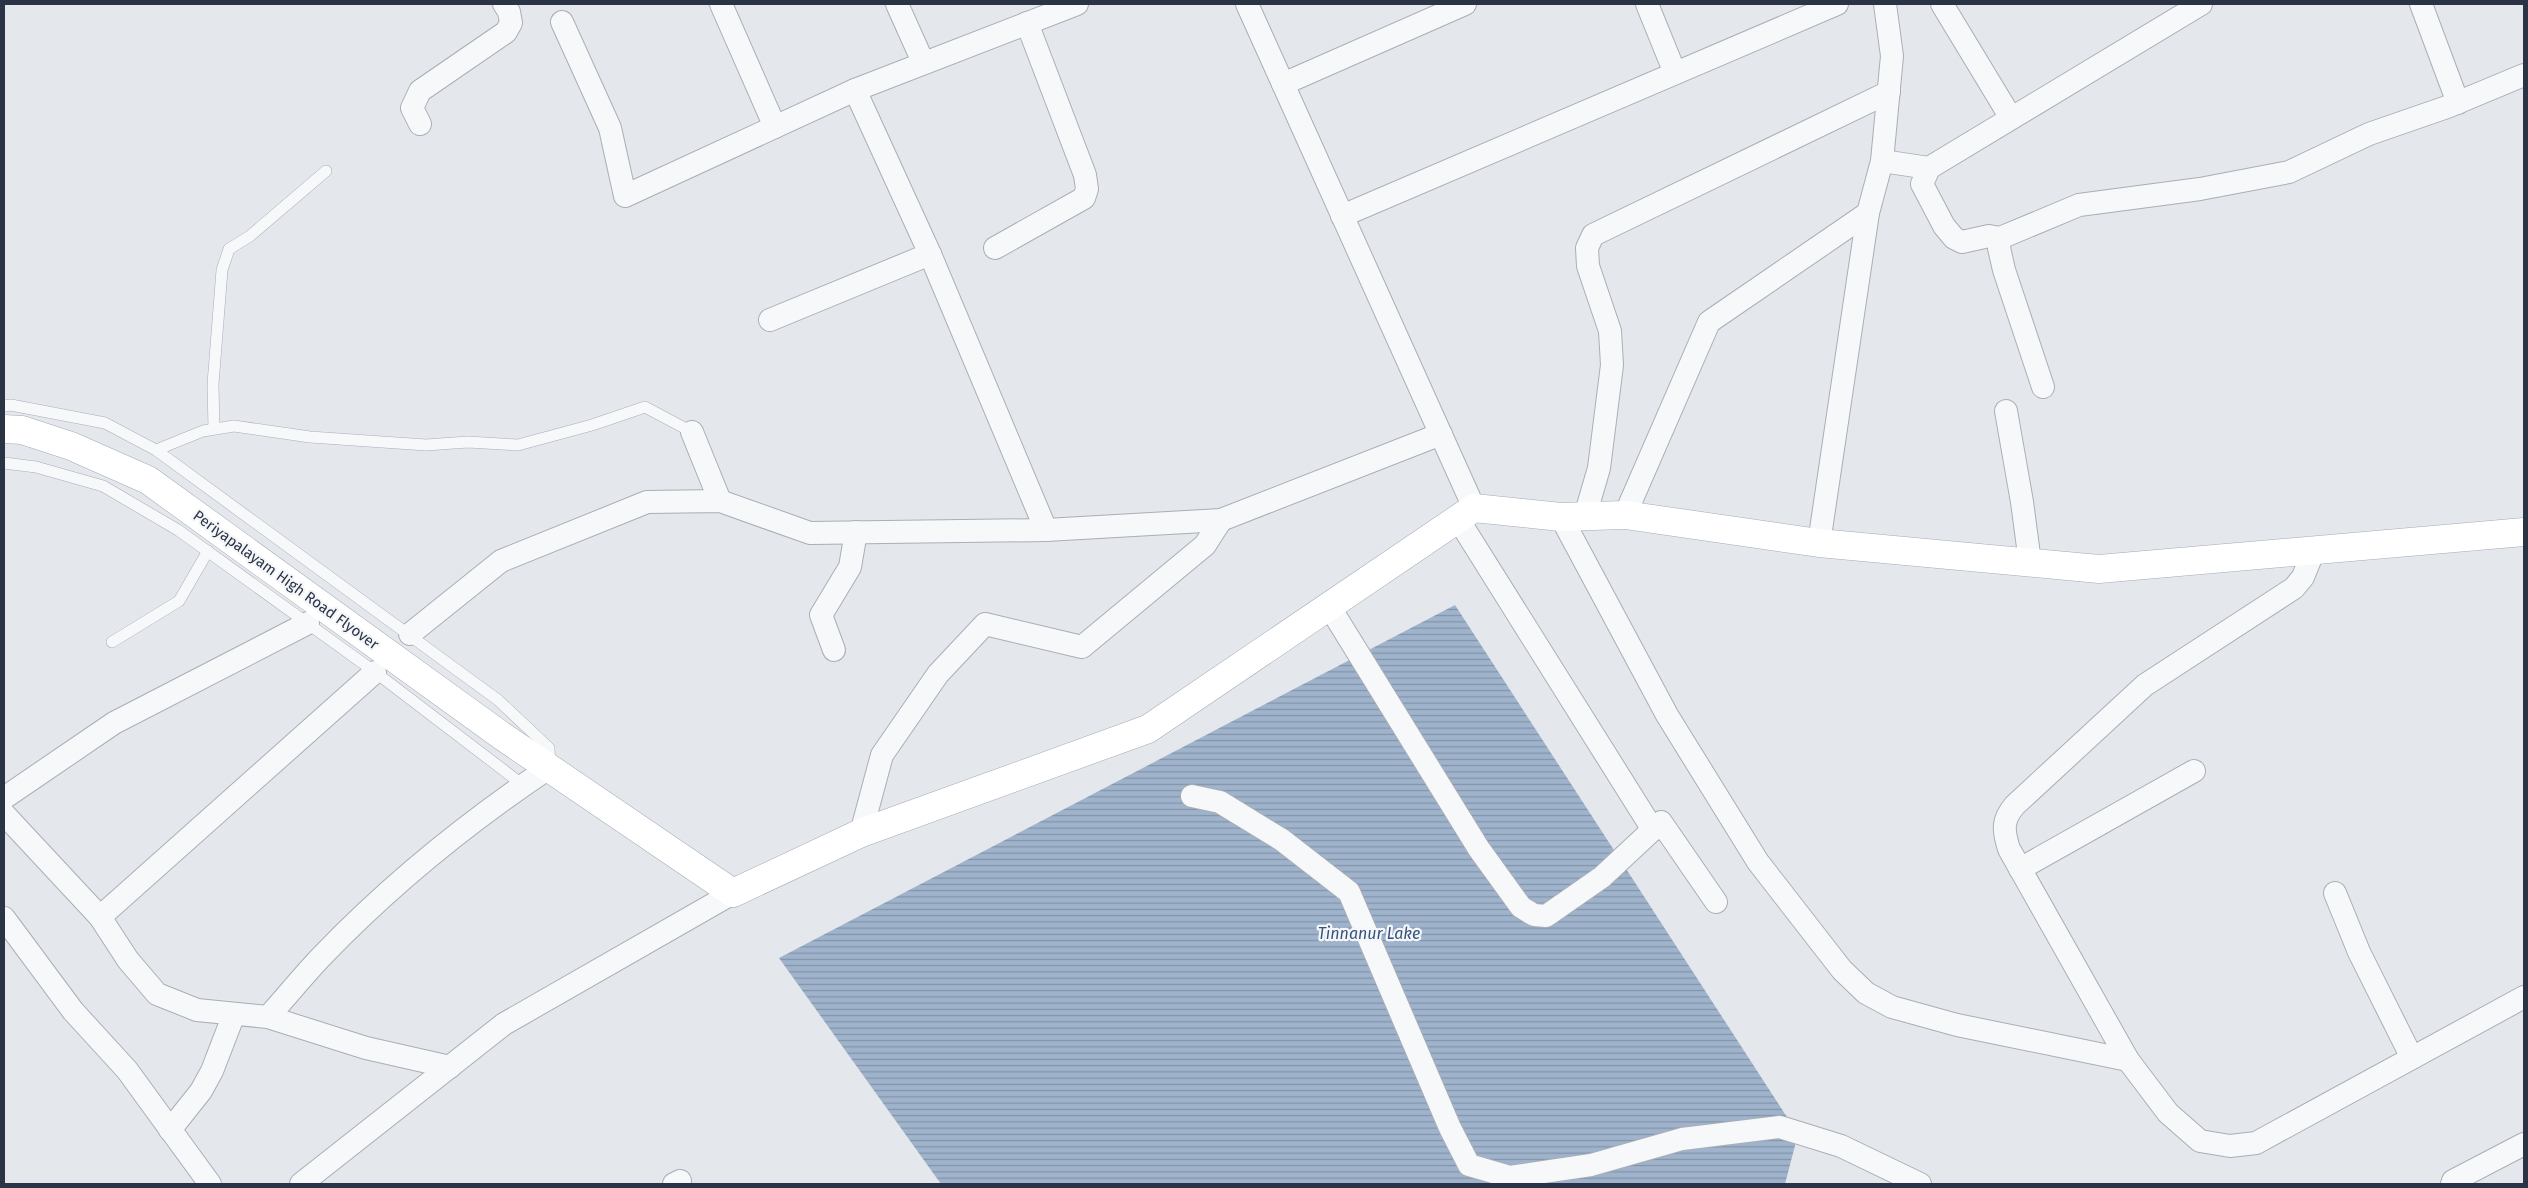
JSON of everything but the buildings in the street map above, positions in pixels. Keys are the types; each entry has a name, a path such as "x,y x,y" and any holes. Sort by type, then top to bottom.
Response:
{"main road":[{"name":"Periyapalayam High Road Flyover","path":"4,429 22,430 71,446 148,480 502,736 733,893"},
{"path":"733,893 861,833 1148,729 1466,513 1573,516 1625,515 1819,544 2099,568 2524,532"}],"street":[{"path":"420,124 412,108 420,91 506,32 511,23 509,12 504,4"},
{"path":"721,4 775,127"},
{"path":"897,4 923,62"},
{"path":"1247,4 1441,434 1466,513 1652,830"},
{"path":"1283,84 1466,4"},
{"path":"1647,4 1675,73"},
{"path":"1342,216 1836,4"},
{"path":"1819,544 1868,213 1882,161 1892,56 1885,4"},
{"path":"1942,4 2011,118"},
{"path":"2421,4 2458,103"},
{"path":"562,22 610,128 625,196 855,90 1066,6"},
{"path":"2192,6 1929,168 1922,184 1944,226 1954,238 1962,242 1988,236 2000,238 2079,206 2200,189 2290,172 2369,134 2458,103 2524,76"},
{"path":"995,248 1084,198 1087,189 1085,175 1027,23"},
{"path":"855,90 930,254 1046,530"},
{"path":"1889,92 1593,235 1586,248 1588,266 1610,330 1612,365 1599,468 1573,516 1667,715 1758,862 1842,970 1866,993 1892,1007 1957,1025 2128,1060"},
{"path":"1882,161 1929,168"},
{"path":"1625,515 1709,322 1868,213"},
{"path":"2000,238 1999,248 2004,270 2043,387"},
{"path":"770,320 930,254"},
{"path":"2006,411 2022,502 2030,562"},
{"path":"692,432 720,501"},
{"path":"410,634 501,561 647,502 720,501 810,533 1046,530 1222,520 1441,434"},
{"path":"861,833 882,755 938,674 985,624 1082,647 1205,545 1222,520"},
{"path":"834,650 820,615 850,567 856,532"},
{"path":"2314,550 2303,577 2294,588 2145,685 2015,805 2006,816 2003,832 2009,849 2128,1060 2168,1113 2200,1141 2230,1146 2256,1143 2524,997"},
{"path":"1329,606 1479,848 1521,907 1534,915 1546,916 1602,877 1661,822 1716,902"},
{"path":"4,798 114,723 308,623"},
{"path":"100,917 375,672"},
{"path":"268,1017 321,956 386,893 489,808 550,767"},
{"path":"2020,868 2194,771"},
{"path":"1192,796 1220,802 1282,840 1349,892 1450,1128 1469,1165 1510,1177 1591,1165 1682,1139 1780,1127 1841,1146 1920,1184"},
{"path":"4,814 100,917 128,960 157,994 197,1010 268,1017 366,1048 450,1067"},
{"path":"2335,892 2359,952 2412,1058"},
{"path":"301,1184 504,1024 733,893"},
{"path":"4,918 73,1011 127,1070 210,1184"},
{"path":"170,1130 201,1090 212,1071 234,1014"},
{"path":"2452,1184 2453,1181 2524,1144"}],"lane":[{"path":"214,429 213,384 222,270 229,249 250,236 326,171"},
{"path":"4,406 11,405 105,423 156,450 498,700 549,748 550,767"},
{"path":"156,450 203,431 234,426 310,437 426,445 468,442 518,445 592,425 645,407 692,432"},
{"path":"4,463 36,466 103,486 178,530 375,672 523,785"},
{"path":"112,642 179,601 208,551"}],"water":[{"name":"Tinnanur Lake","path":"1455,605 1798,1134 1785,1184 941,1184 779,958"}]}
